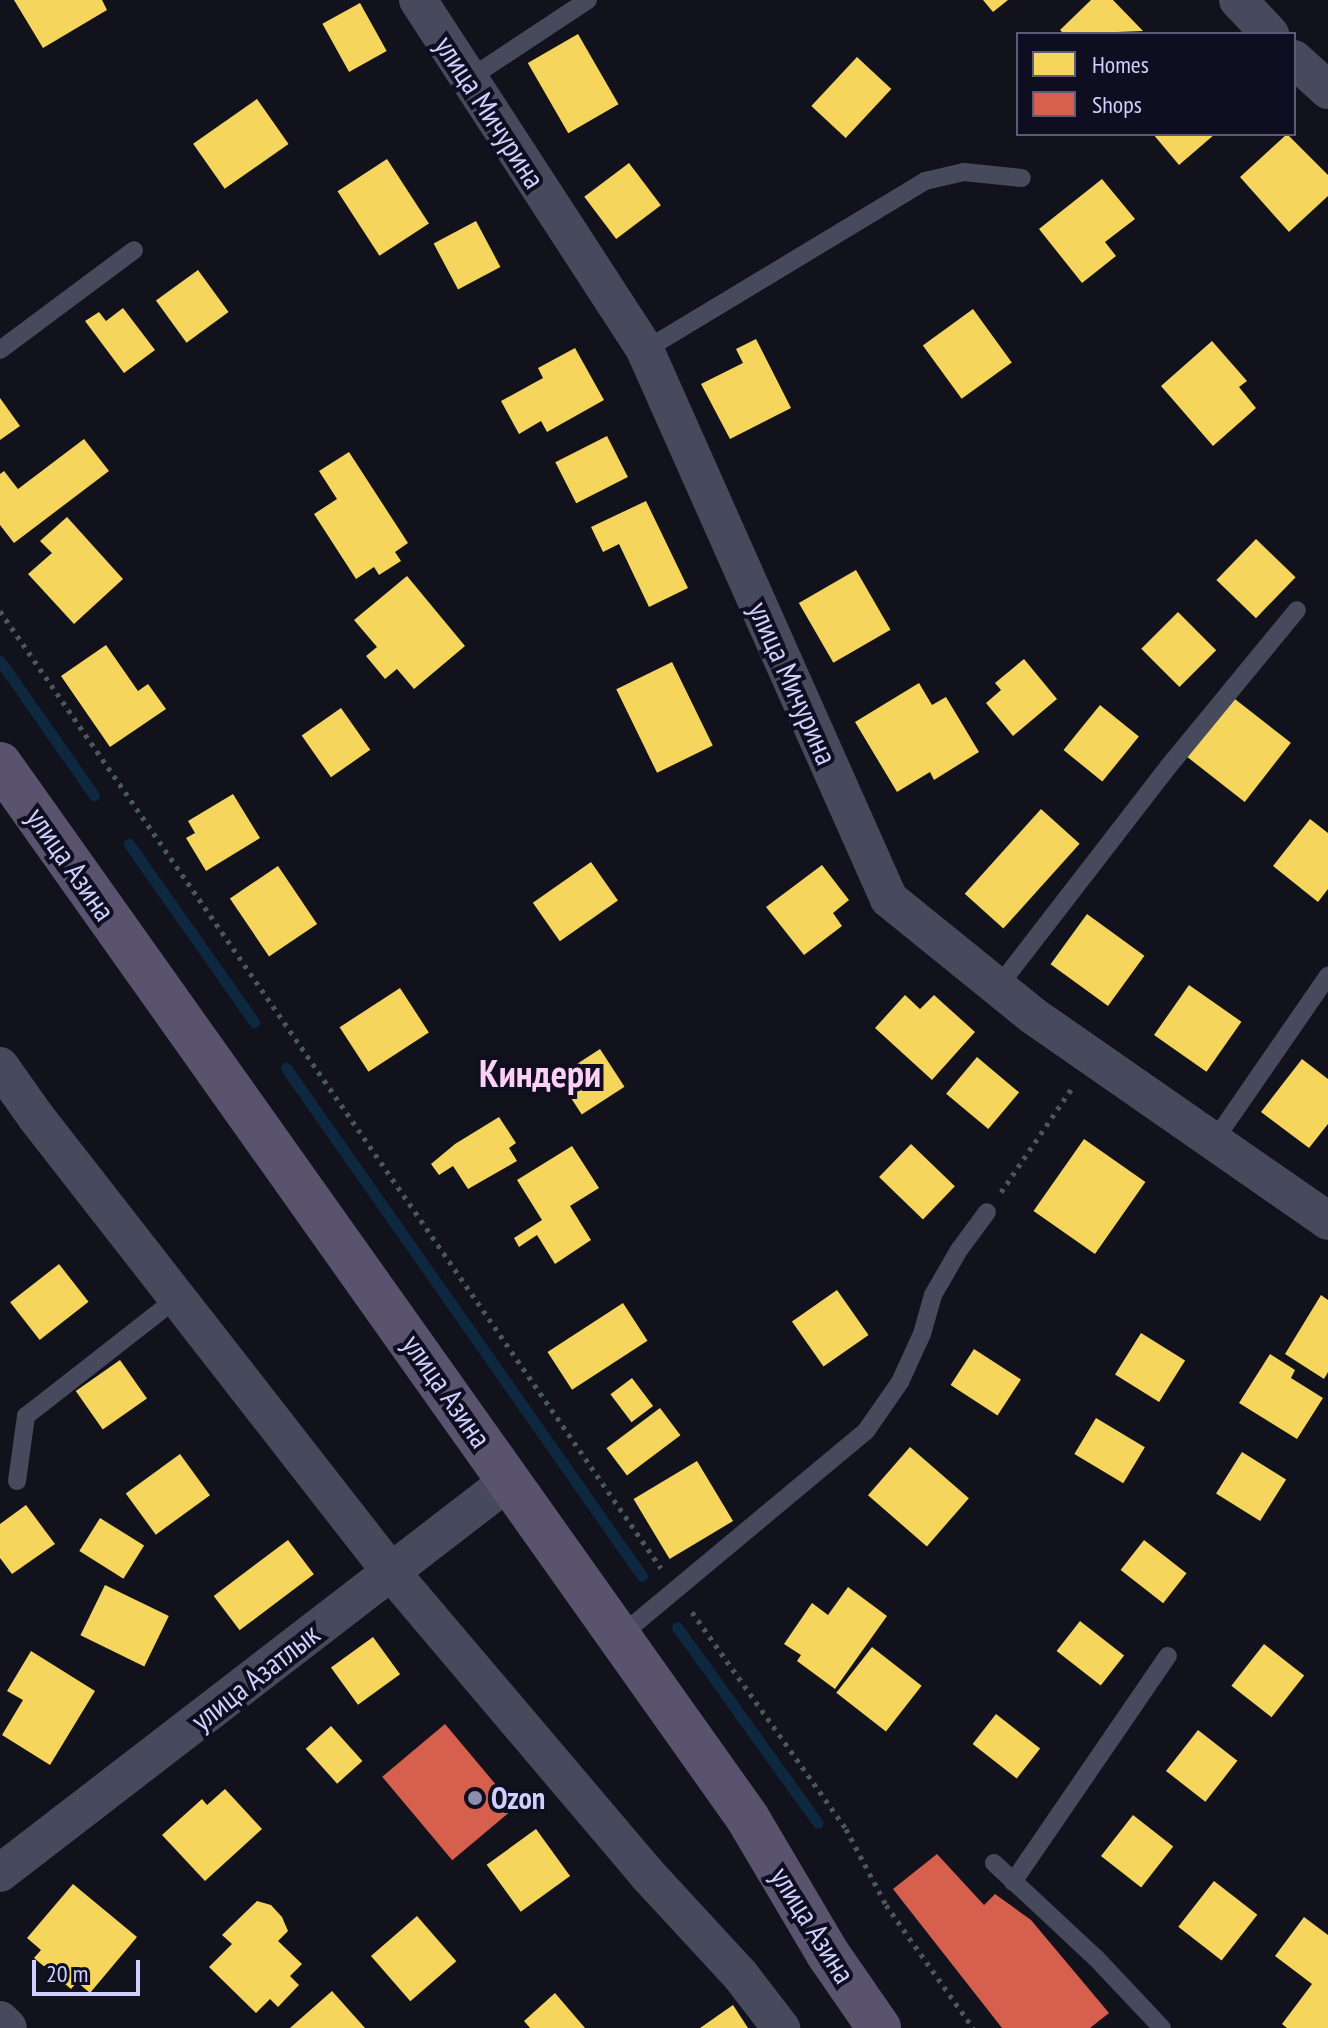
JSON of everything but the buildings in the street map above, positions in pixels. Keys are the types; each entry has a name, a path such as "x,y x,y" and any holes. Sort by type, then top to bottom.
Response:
{"main road":[{"name":"улица Азина","path":"0,764 747,1817 828,1954 879,2028"}],"street":[{"name":"улица Мичурина","path":"418,0 467,80 645,350 889,899 998,987 1328,1221"},
{"path":"1238,0 1268,32"},
{"path":"1296,61 1328,90"},
{"path":"0,1066 391,1572 647,1874 741,1976 781,2028"},
{"name":"улица Азатлык","path":"0,1873 510,1480"},
{"path":"0,2020 8,2028"}],"lane":[{"path":"467,80 588,0"},
{"path":"645,350 925,181 964,172 1022,178"},
{"path":"0,350 134,250"},
{"path":"998,987 1168,767 1297,610"},
{"path":"1214,1141 1328,976"},
{"path":"620,1636 866,1431 900,1382 922,1334 933,1295 959,1250 987,1212"},
{"path":"17,1481 26,1416 177,1298"},
{"path":"1013,1882 1168,1656"},
{"path":"994,1863 1096,1958 1162,2028"}],"path":[{"path":"0,611 676,1589 846,1829 886,1905 973,2028"},
{"path":"987,1212 1094,1057"}],"waterway":[{"path":"0,661 94,795"},
{"path":"129,844 254,1022"},
{"path":"286,1068 642,1576"},
{"path":"677,1627 818,1823"}],"place":[{"name":"Ozon","path":"475,1798"}],"district":[{"name":"Киндери","path":"540,1073"}]}
